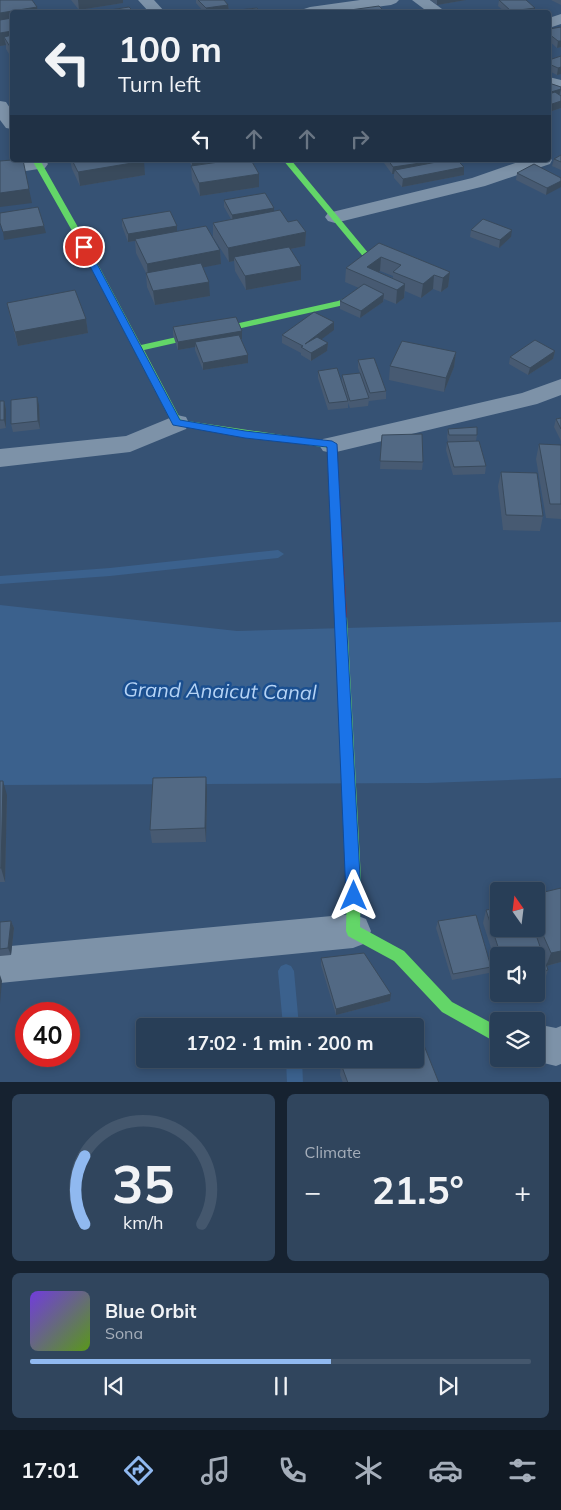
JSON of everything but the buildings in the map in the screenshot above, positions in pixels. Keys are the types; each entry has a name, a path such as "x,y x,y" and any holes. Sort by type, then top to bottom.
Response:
{"street":[{"path":"146,0 155,10"},
{"path":"324,10 391,0"},
{"path":"420,0 435,10"},
{"path":"0,106 10,121"},
{"path":"0,169 37,162 75,229 136,349 177,423"},
{"path":"136,349 321,308 349,300 368,291 374,280 375,266 289,162"},
{"path":"336,217 478,182 537,162"},
{"path":"0,458 130,444 177,423 245,434 332,444 528,399 561,387"},
{"path":"332,444 354,879 352,931"},
{"path":"0,965 352,931 399,956 447,1007 490,1031"},
{"path":"545,1045 561,1046"}],"water":[{"name":"Grand Anaicut Canal","path":"0,605 237,631 561,622 561,778 428,783 0,785"}],"waterway":[{"path":"0,580 110,572 278,554"},
{"path":"286,971 290,1018"},
{"path":"294,1068 295,1082"}],"traffic: fast":[{"path":"37,162 75,229 177,423 329,445"},
{"path":"137,349 341,303 355,298 364,290 371,280 375,266 289,162"},
{"path":"341,617 354,879 353,931 399,956 447,1007 490,1031"}],"traffic: jam":[{"path":"329,445 332,445 341,617"}],"route":[{"path":"84,247 136,349 177,423 245,434 332,444 354,896"}]}
